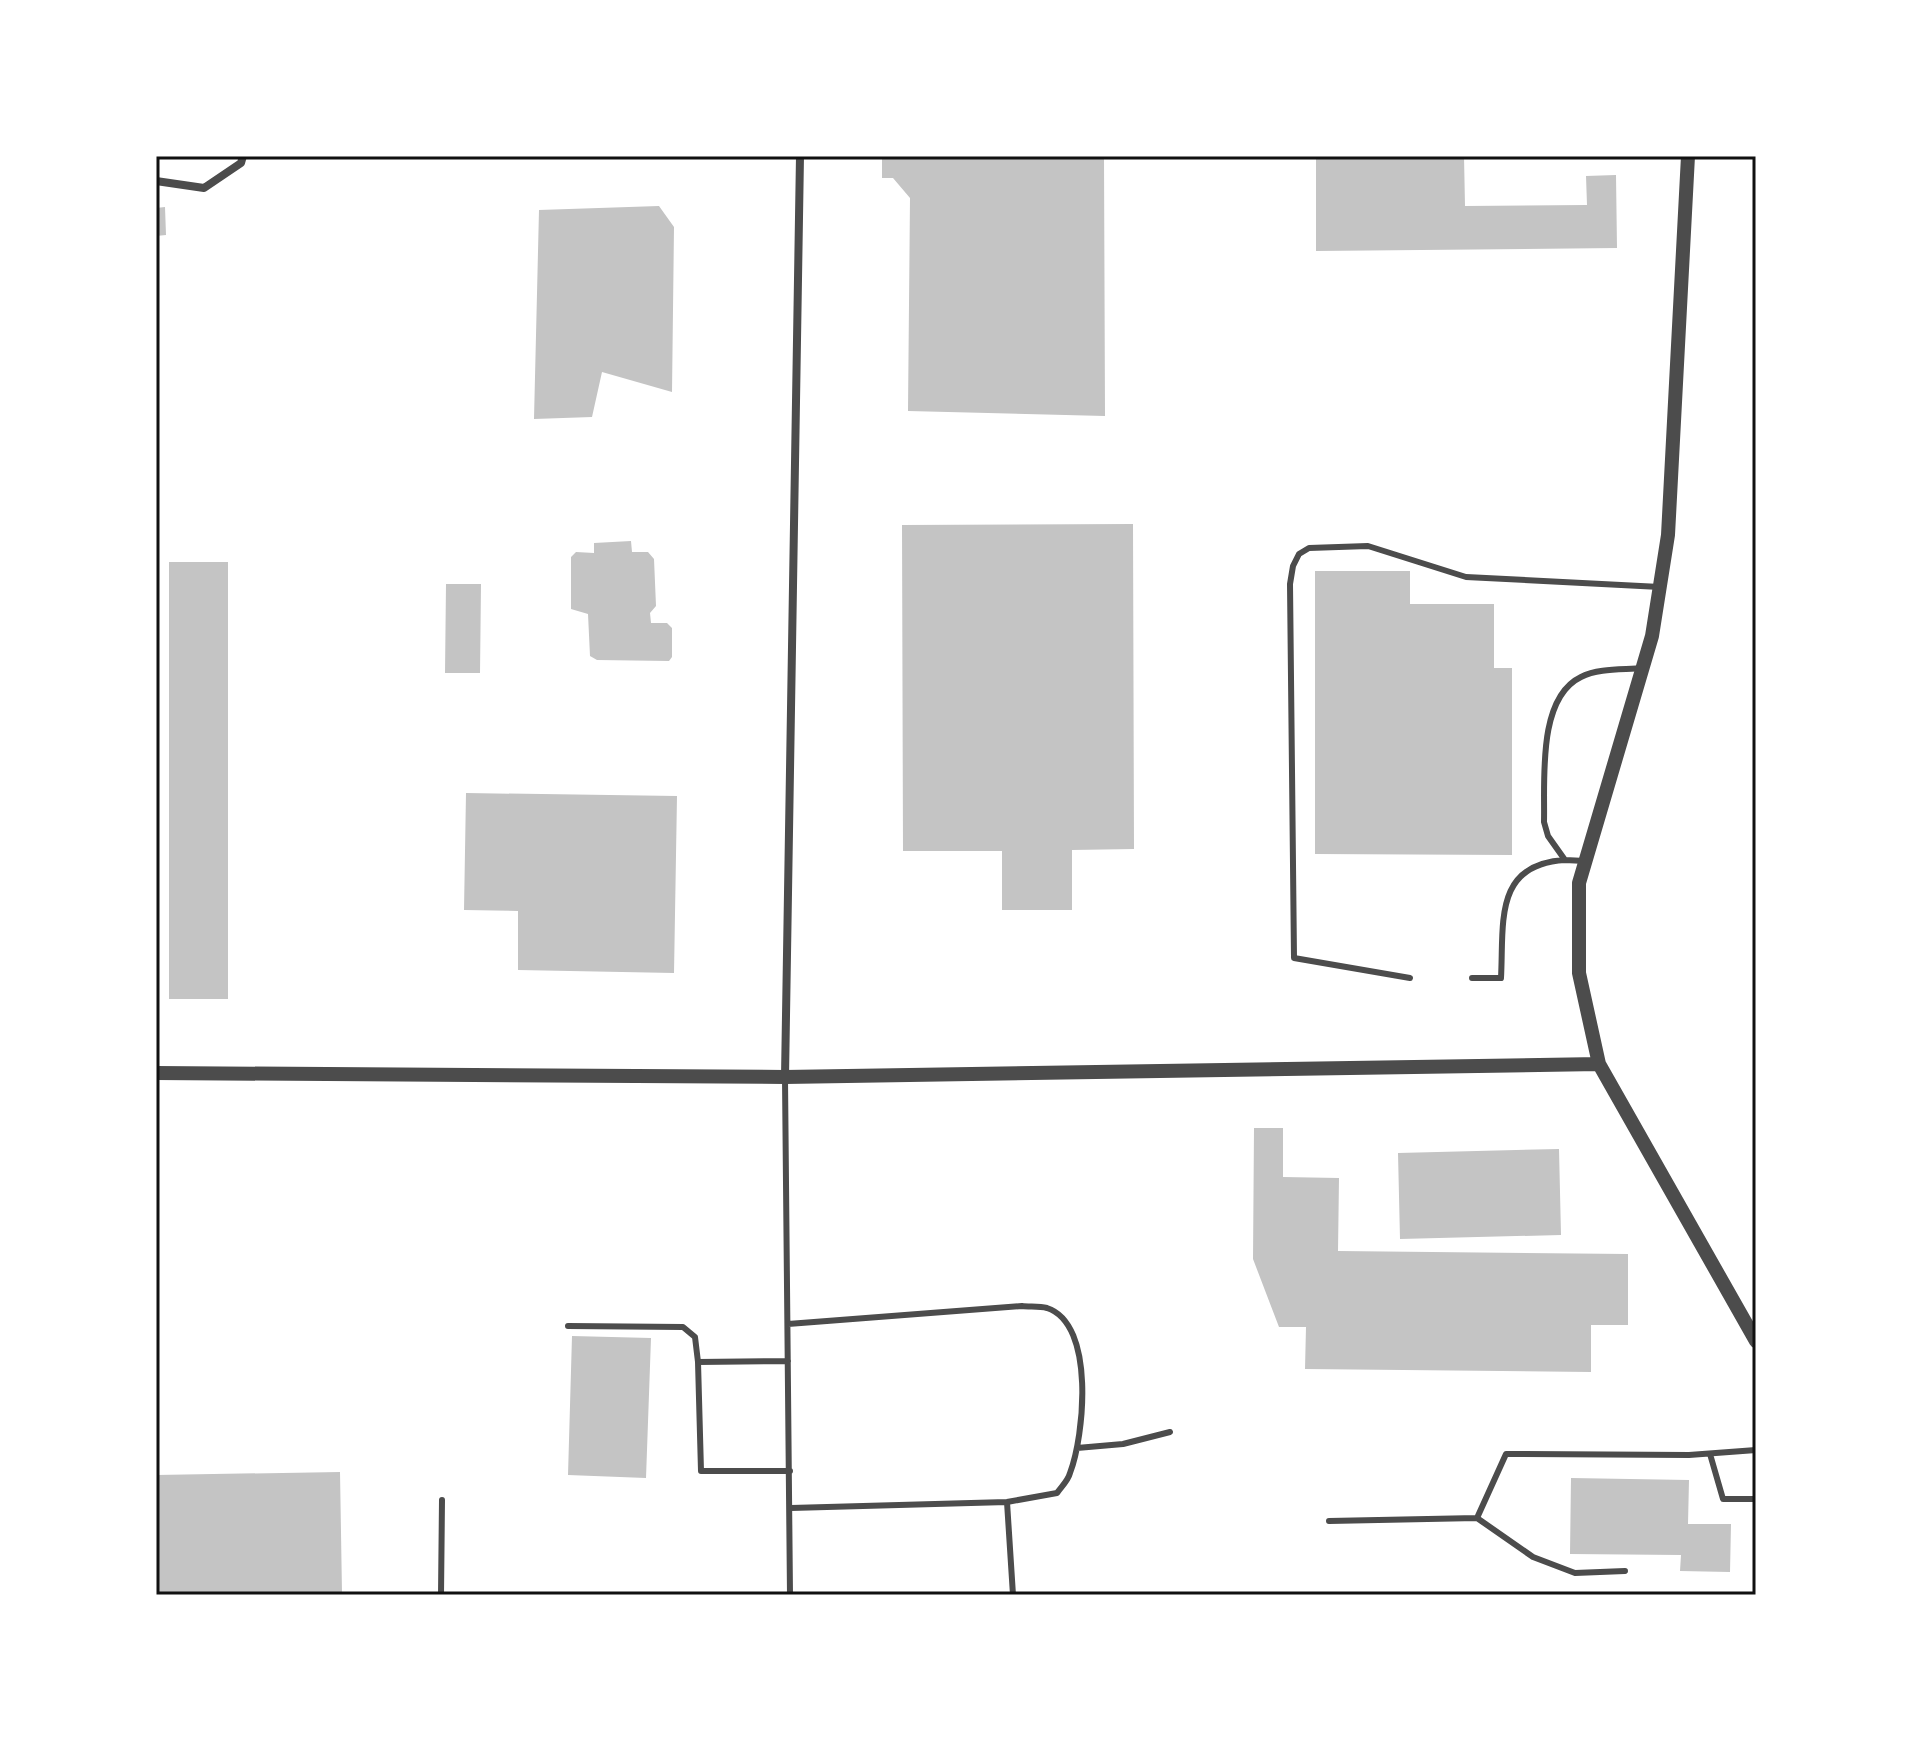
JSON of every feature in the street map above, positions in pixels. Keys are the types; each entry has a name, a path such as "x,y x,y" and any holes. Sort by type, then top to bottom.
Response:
{"street":[{"path":"156,181 204,188 241,163 243,156"},
{"path":"785,1077 800,156"},
{"path":"1688,156 1668,535 1643,668 1579,883 1579,973 1599,1064 1756,1341"},
{"path":"156,1073 785,1077 1599,1064"}],"lane":[{"path":"1410,978 1294,958 1290,584 1299,554 1309,548 1368,546 1466,577 1660,587"},
{"path":"1565,860 1548,836 1544,822 1547,737 1556,702 1567,685 1581,677 1643,668"},
{"path":"1472,978 1501,978 1504,904 1516,880 1538,863 1585,861"},
{"path":"785,1077 790,1595"},
{"path":"788,1324 1022,1306 1047,1308 1060,1316 1070,1331 1079,1362 1084,1408 1070,1476 1057,1493 1007,1502 791,1508"},
{"path":"568,1326 683,1327 695,1337 701,1471 790,1471"},
{"path":"698,1362 788,1361"},
{"path":"1077,1448 1123,1444 1170,1432"},
{"path":"1477,1518 1506,1454 1710,1454 1756,1450"},
{"path":"1710,1454 1723,1499 1756,1499"},
{"path":"441,1595 442,1500"},
{"path":"1007,1502 1013,1595"},
{"path":"1329,1521 1477,1518 1533,1557 1575,1573 1625,1571"}],"building":[{"path":"882,156 1104,156 1105,416 908,411 910,198 893,178 882,178"},
{"path":"1464,156 1465,206 1587,205 1586,176 1616,175 1617,248 1316,251 1316,157"},
{"path":"659,206 674,227 672,392 602,372 592,417 534,419 539,210"},
{"path":"165,207 166,235 156,236 156,208"},
{"path":"1133,524 1134,849 1072,850 1072,910 1002,910 1002,851 903,851 902,525"},
{"path":"631,541 632,552 648,552 654,559 656,606 650,613 651,623 667,623 672,628 672,657 669,661 597,660 590,656 588,614 571,609 571,557 576,552 594,553 594,543"},
{"path":"169,562 228,562 228,999 169,999"},
{"path":"1315,571 1410,571 1410,604 1494,604 1494,668 1512,668 1512,855 1315,854"},
{"path":"446,584 481,584 480,673 445,673"},
{"path":"466,793 677,796 674,973 518,970 518,911 464,910"},
{"path":"1254,1128 1283,1128 1283,1177 1339,1178 1338,1251 1628,1254 1628,1325 1591,1325 1591,1372 1305,1369 1306,1327 1279,1327 1253,1259"},
{"path":"1559,1149 1561,1235 1400,1239 1398,1153"},
{"path":"572,1336 651,1338 646,1478 568,1475"},
{"path":"340,1472 342,1593 156,1595 156,1475"},
{"path":"1571,1478 1689,1480 1688,1524 1731,1524 1730,1572 1680,1571 1681,1555 1570,1554"}]}
